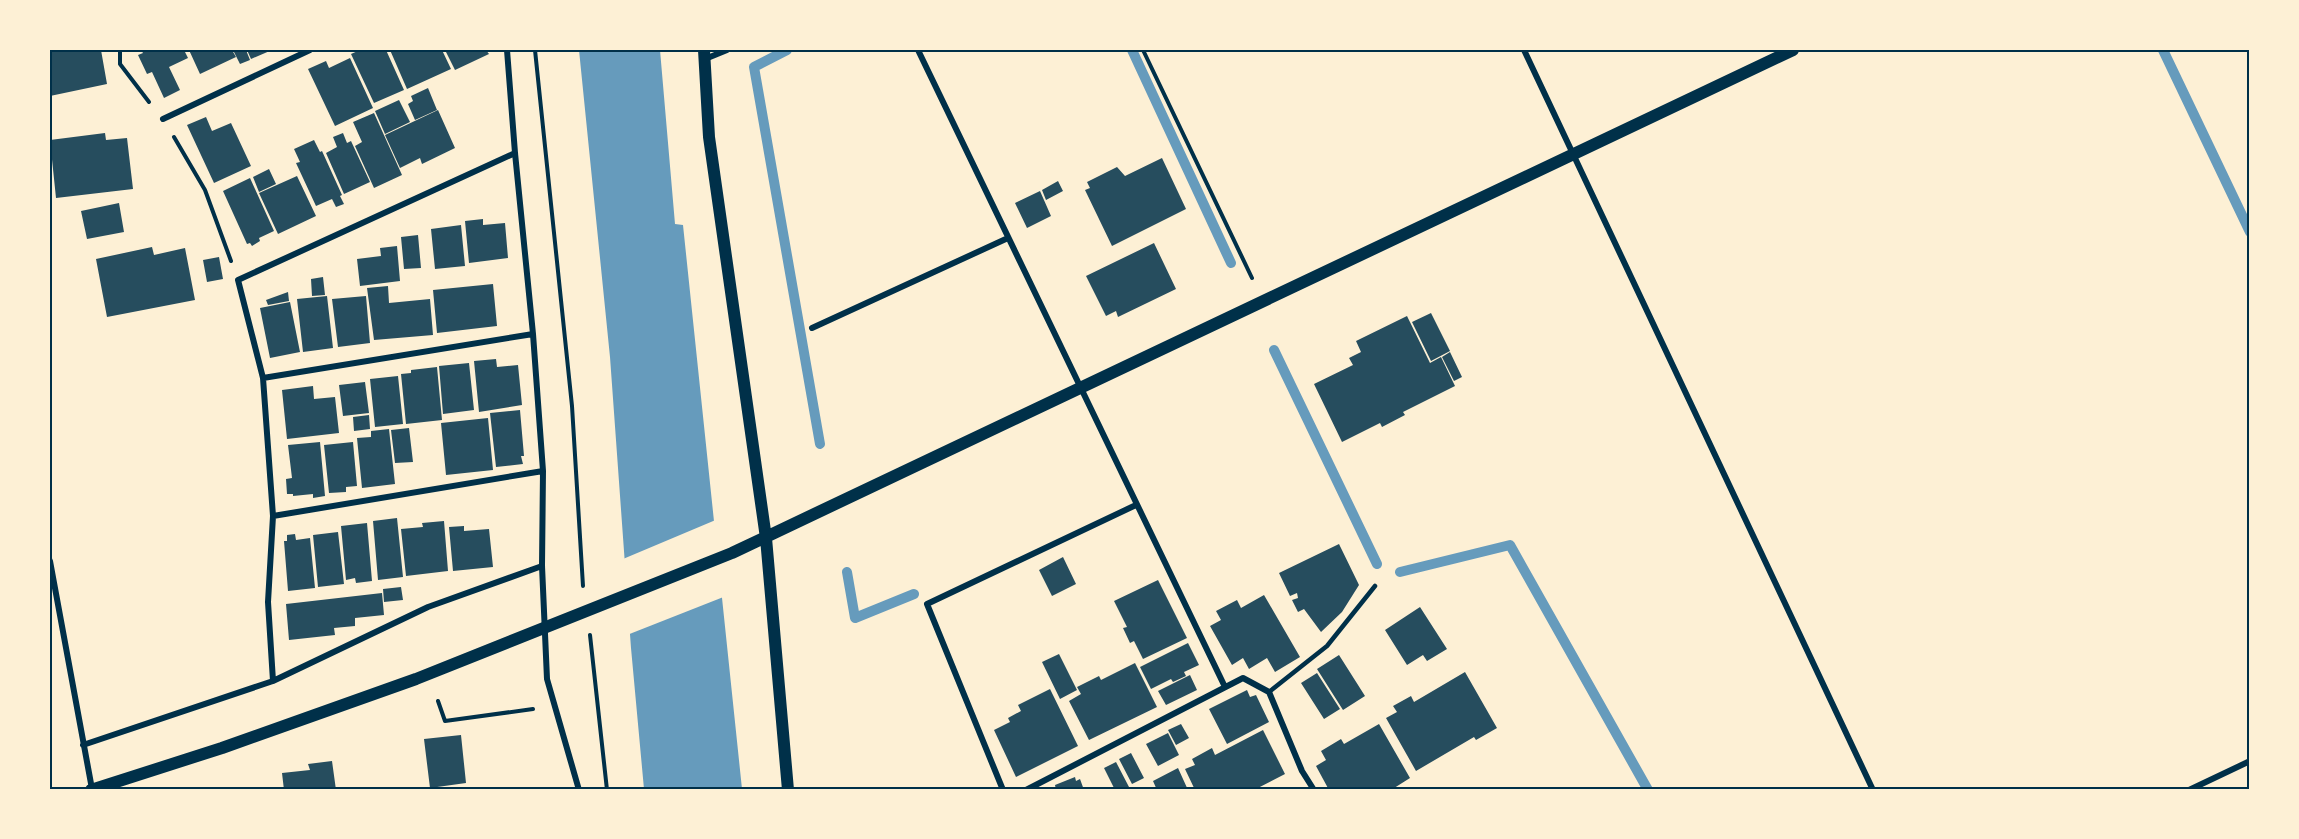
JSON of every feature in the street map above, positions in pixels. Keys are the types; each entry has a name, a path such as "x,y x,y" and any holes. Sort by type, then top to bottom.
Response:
{"main road":[{"path":"91,789 117,786 416,679 732,553 1793,50"},
{"path":"705,55 709,137 766,538 788,789"}],"street":[{"path":"163,119 310,50"},
{"path":"507,50 534,334 543,471 542,566 547,679 579,789"},
{"path":"705,55 727,50"},
{"path":"918,50 1224,687"},
{"path":"1524,50 1873,789"},
{"path":"273,681 268,602 273,516 263,378 238,280 515,153"},
{"path":"812,328 1008,238"},
{"path":"263,378 534,334"},
{"path":"273,516 543,471"},
{"path":"1004,789 927,604 1136,505"},
{"path":"50,561 91,789"},
{"path":"83,745 273,681 428,607 542,566"},
{"path":"1026,789 1243,678 1269,692 1302,771 1314,789"},
{"path":"2189,789 2250,761"}],"lane":[{"path":"1269,692 1327,646 1375,586"}],"path":[{"path":"120,50 120,64 163,119 205,190 238,280"},
{"path":"535,50 572,406 582,578 591,611 607,789"},
{"path":"1143,50 1263,301"},
{"path":"438,700 446,721 554,706"}],"water":[{"path":"579,50 660,50 675,224 683,225 742,789 644,789 631,648 610,357"}],"pier":[{"path":"718,519 726,596 627,635 623,559"}],"building":[{"path":"101,50 107,84 50,96 50,51"},
{"path":"141,50 184,50 188,58 169,67 180,90 164,98 152,72 147,74 138,55 143,53"},
{"path":"189,50 232,50 236,57 200,74"},
{"path":"233,50 246,50 250,60 240,64"},
{"path":"247,50 272,50 251,59"},
{"path":"360,50 386,50 404,90 374,103 351,54"},
{"path":"390,50 442,50 451,69 407,89"},
{"path":"445,50 486,50 489,54 455,70"},
{"path":"350,58 373,108 335,126 308,69 326,61 329,68"},
{"path":"428,88 437,110 415,120 408,104 413,101 411,96"},
{"path":"399,100 410,122 385,134 375,111"},
{"path":"438,110 455,148 422,164 420,158 400,168 385,135"},
{"path":"374,113 402,175 374,188 355,146 362,142 353,122"},
{"path":"206,117 212,131 231,123 251,166 214,183 187,125"},
{"path":"105,133 106,140 127,138 133,189 56,198 50,140"},
{"path":"343,133 347,143 351,141 370,182 344,194 326,153 337,147 333,137"},
{"path":"314,140 320,152 322,151 344,204 336,207 332,199 316,206 296,163 300,162 294,149"},
{"path":"1162,158 1186,209 1112,246 1085,190 1090,188 1087,182 1117,167 1125,176"},
{"path":"269,169 276,184 259,192 253,177"},
{"path":"297,176 316,216 278,234 259,193"},
{"path":"250,178 274,231 259,238 260,241 252,246 250,243 247,244 223,191"},
{"path":"1058,181 1063,191 1046,200 1042,190"},
{"path":"1040,191 1051,216 1027,228 1015,203"},
{"path":"119,203 124,232 87,239 81,211"},
{"path":"483,219 483,225 505,223 508,258 469,263 465,221"},
{"path":"461,225 465,266 435,269 431,229"},
{"path":"418,235 421,268 404,269 401,237"},
{"path":"1154,243 1176,289 1118,317 1116,311 1106,316 1086,276"},
{"path":"397,246 400,281 360,286 357,259 381,256 380,248"},
{"path":"152,247 154,255 185,248 195,300 107,317 96,259"},
{"path":"219,257 223,279 207,282 203,260"},
{"path":"323,277 325,295 312,296 311,279"},
{"path":"493,284 497,326 437,333 433,290"},
{"path":"388,286 389,303 430,299 433,335 374,340 367,288"},
{"path":"288,292 289,301 268,305 266,300"},
{"path":"327,296 333,348 303,352 297,299"},
{"path":"366,296 370,343 338,347 332,299"},
{"path":"290,302 300,352 270,358 260,308"},
{"path":"1431,313 1450,351 1431,361 1412,322"},
{"path":"1407,316 1430,363 1441,357 1455,386 1403,412 1405,415 1382,427 1380,423 1342,442 1314,384 1353,365 1349,358 1361,352 1356,341"},
{"path":"1450,352 1462,377 1454,381 1442,357"},
{"path":"496,359 497,367 518,365 522,405 479,412 474,361"},
{"path":"469,363 474,410 443,414 439,366"},
{"path":"437,367 442,420 406,424 401,374 411,373 411,370"},
{"path":"398,376 403,424 375,427 370,379"},
{"path":"365,382 369,413 343,416 339,385"},
{"path":"313,386 314,399 335,397 339,433 287,439 282,390"},
{"path":"520,410 523,464 496,467 490,413"},
{"path":"369,415 370,429 354,431 353,417"},
{"path":"488,418 493,470 446,475 441,423"},
{"path":"409,428 413,462 395,463 391,430"},
{"path":"389,429 395,484 362,488 357,438 371,437 371,431"},
{"path":"320,442 325,496 313,498 313,494 293,496 293,494 287,494 286,479 292,478 288,445"},
{"path":"353,442 357,486 346,487 346,492 329,493 324,445"},
{"path":"397,518 403,577 378,580 373,521"},
{"path":"444,521 448,571 406,576 401,529 423,527 422,523"},
{"path":"367,523 372,581 356,583 355,578 346,580 341,526"},
{"path":"464,526 464,531 489,529 493,567 453,571 449,527"},
{"path":"338,532 344,584 318,587 313,535"},
{"path":"295,534 296,540 310,538 315,588 288,591 284,541 287,541 287,535"},
{"path":"1339,544 1359,585 1342,612 1321,632 1304,609 1298,612 1292,600 1298,598 1297,593 1290,596 1279,573"},
{"path":"1063,557 1076,584 1052,596 1039,570"},
{"path":"1158,580 1187,638 1143,659 1134,641 1130,643 1123,628 1127,627 1114,601"},
{"path":"401,587 403,600 384,602 383,589"},
{"path":"382,593 384,615 355,618 355,626 334,628 335,635 289,640 286,604"},
{"path":"1264,595 1300,657 1275,672 1267,658 1249,669 1243,658 1232,665 1210,626 1221,620 1216,611 1237,600 1241,608"},
{"path":"1420,607 1447,649 1427,661 1423,655 1407,665 1385,630"},
{"path":"1188,643 1199,665 1184,672 1186,676 1173,682 1171,679 1151,689 1140,667"},
{"path":"1059,654 1077,690 1060,699 1042,662"},
{"path":"1339,655 1365,696 1343,710 1317,669"},
{"path":"1135,663 1157,707 1089,740 1069,701 1081,694 1077,687 1099,676 1101,680"},
{"path":"1465,672 1497,728 1476,740 1474,737 1416,771 1386,718 1397,712 1393,706 1411,696 1414,702"},
{"path":"1317,673 1340,709 1324,719 1301,683"},
{"path":"1190,675 1197,690 1166,705 1158,691"},
{"path":"1050,689 1078,746 1016,777 994,730 1010,722 1008,718 1021,711 1018,705"},
{"path":"1247,690 1250,697 1256,695 1269,722 1227,744 1209,709"},
{"path":"1181,724 1189,738 1176,745 1168,730"},
{"path":"1379,724 1410,778 1391,790 1329,790 1316,766 1326,760 1321,751 1341,739 1344,744"},
{"path":"1263,730 1285,774 1254,790 1195,790 1185,769 1195,765 1192,759 1212,748 1215,755"},
{"path":"1168,733 1179,755 1158,766 1146,744"},
{"path":"461,735 466,783 430,788 424,739"},
{"path":"1131,753 1144,778 1132,784 1119,759"},
{"path":"332,761 336,790 284,790 282,773 310,770 308,764"},
{"path":"1116,762 1129,787 1123,790 1115,790 1104,768"},
{"path":"1178,768 1188,790 1157,790 1153,781"},
{"path":"1075,777 1076,781 1080,779 1084,790 1056,790 1055,785"}],"waterway":[{"path":"787,50 754,67 820,444"},
{"path":"1132,50 1231,263"},
{"path":"2163,50 2250,232"},
{"path":"1274,350 1377,564"},
{"path":"1400,572 1510,545 1648,790"},
{"path":"847,572 855,618 914,594"}]}
